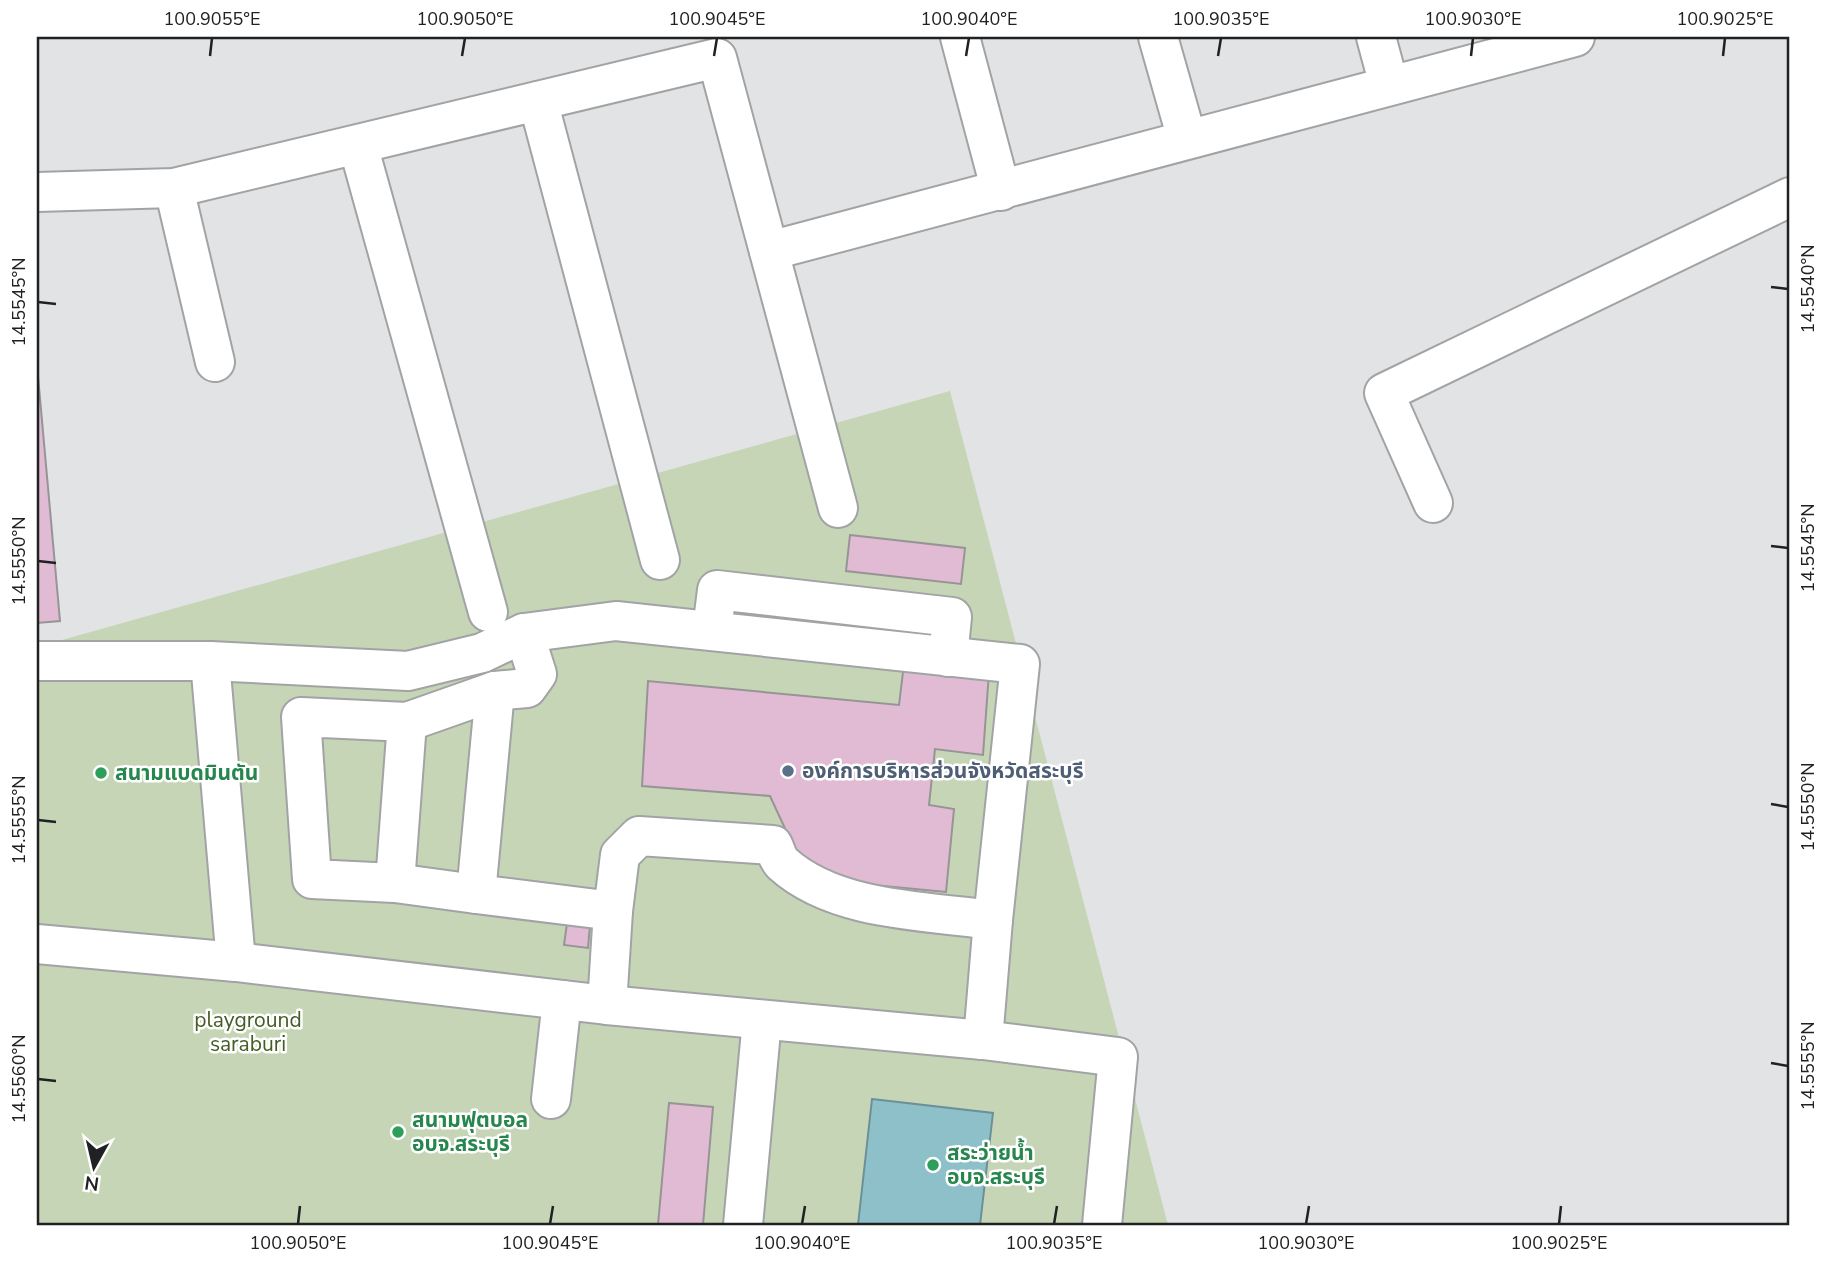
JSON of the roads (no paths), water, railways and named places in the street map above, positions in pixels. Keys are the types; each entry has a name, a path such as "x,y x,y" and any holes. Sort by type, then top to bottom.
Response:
{"street":[{"path":"960,37 1001,191"},
{"path":"1158,37 1186,139"},
{"path":"1377,37 1389,85"},
{"path":"769,251 1575,37"},
{"path":"37,192 174,187 717,58 838,508"},
{"path":"538,101 660,560"},
{"path":"358,145 488,612"},
{"path":"174,187 215,362"},
{"path":"1433,503 1384,393 1790,197"},
{"path":"37,661 210,661 408,671 482,653 524,633 616,621 1020,664 983,1040"},
{"path":"524,633 537,674 527,688 495,691 407,722 301,717 312,879 395,883 613,911"},
{"path":"210,661 236,962"},
{"path":"476,894 495,691"},
{"path":"395,883 407,722"},
{"path":"607,1005 613,911 620,855 639,836 773,845 781,863 829,894 864,903 993,920"},
{"path":"37,944 236,962 607,1005 983,1040 1118,1057 1102,1225"},
{"path":"551,1099 562,1000"},
{"path":"743,1225 762,1020"}],"water":[{"path":"872,1099 993,1113 980,1225 858,1225"}],"place":[{"name":"องค์การบริหารส่วนจังหวัดสระบุรี","path":"788,771"},
{"name":"สนามแบดมินตัน","path":"101,773"},
{"name":"สนามฟุตบอล อบจ.สระบุรี","path":"398,1132"},
{"name":"สระว่ายน้ำ อบจ.สระบุรี","path":"933,1165"}],"park label":[{"name":"playground saraburi","path":"248,1032"}]}
